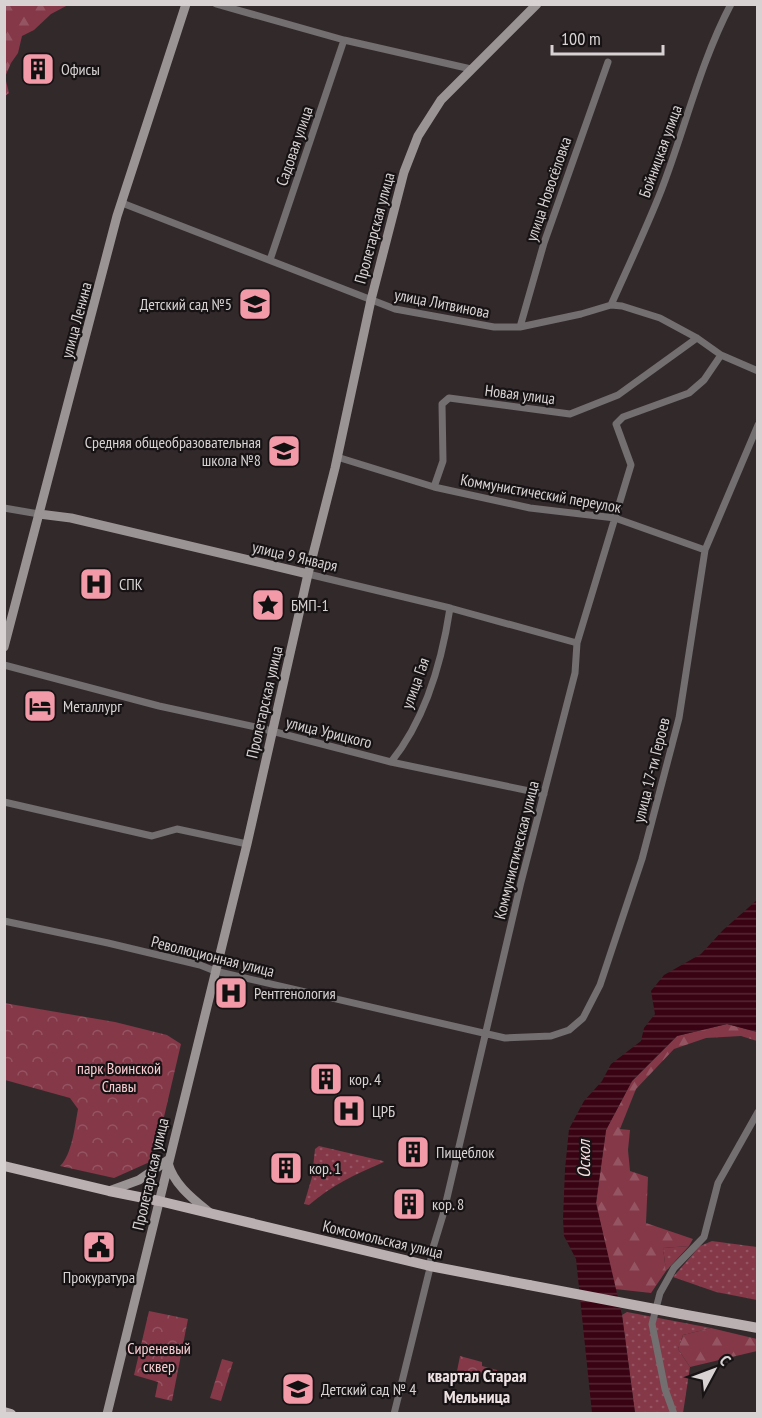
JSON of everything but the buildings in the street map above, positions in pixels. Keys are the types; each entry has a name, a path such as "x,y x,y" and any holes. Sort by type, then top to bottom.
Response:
{"main road":[{"name":"улица Ленина","path":"4,647 122,202 186,4"},
{"name":"Пролетарская улица","path":"107,1413 247,844 371,300 404,172 418,136 441,100 537,4"},
{"name":"улица 9 Января","path":"39,514 71,518 308,574"},
{"path":"109,1191 139,1180 168,1160 171,1175 189,1196 211,1213"},
{"name":"Комсомольская улица","path":"4,1166 430,1266 758,1328"},
{"path":"4,1412 11,1413"}],"street":[{"path":"216,4 344,40 471,69"},
{"name":"Бойницкая улица","path":"611,305 661,190 699,81 731,4"},
{"name":"Садовая улица","path":"270,260 344,40"},
{"name":"улица Новосёловка","path":"520,327 544,243 608,62"},
{"name":"улица Литвинова","path":"122,202 395,309 494,327 520,327 611,305 622,306 660,318 697,338 721,355 758,371"},
{"name":"Новая улица","path":"434,487 443,461 442,404 449,398 570,414 618,395 697,338"},
{"name":"Коммунистическая улица","path":"394,1413 486,1034 520,882 575,673 577,643 632,465 616,424 623,417 689,393 704,380 721,355"},
{"name":"улица 17-ти Героев","path":"486,1034 505,1038 551,1036 569,1030 583,1018 593,1000 620,926 656,810 679,718 705,550 758,426"},
{"name":"Коммунистический переулок","path":"337,457 434,487 530,508 615,518 705,550"},
{"name":"улица 9 Января","path":"4,508 39,514"},
{"name":"улица 9 Января","path":"308,574 450,608 577,643"},
{"name":"улица Гая","path":"391,762 405,745 427,696 450,608"},
{"name":"улица Урицкого","path":"4,665 159,706 391,762 544,794"},
{"path":"4,802 152,836 177,829 247,844"},
{"name":"Революционная улица","path":"4,921 108,943 216,971 486,1034"},
{"path":"674,1413 665,1389 652,1324 660,1293 674,1269 704,1238 718,1183 758,1112"}],"green space":[{"path":"4,5 68,5 51,14 34,30 22,36 18,53 5,77 9,93 5,96"},
{"name":"парк Воинской Славы","path":"4,1003 115,1022 167,1035 181,1044 152,1161 114,1178 60,1166 70,1147 78,1109 70,1098 5,1080"},
{"path":"727,1024 757,1032 757,1041 741,1036 706,1038 674,1049 636,1089 620,1129 630,1130 628,1150 630,1171 648,1177 646,1223 693,1239 689,1246 663,1248 666,1271 651,1293 615,1289 596,1203 606,1130 632,1081 677,1036"},
{"path":"319,1146 384,1162 345,1180 309,1205 304,1204 312,1177 315,1149"},
{"path":"712,1241 757,1247 757,1300 716,1292 673,1277 700,1246"},
{"path":"689,1246 666,1271 663,1248"},
{"name":"Сиреневый сквер","path":"149,1311 188,1319 172,1401 155,1397 158,1382 134,1375"},
{"path":"627,1312 711,1328 683,1335 678,1349 690,1367 683,1413 635,1413 622,1315"},
{"path":"711,1328 757,1339 757,1351 690,1367 678,1349 683,1335"},
{"path":"460,1356 482,1362 482,1366 497,1370 494,1380 457,1371"},
{"path":"222,1359 233,1362 221,1401 210,1398"}],"water":[{"name":"Оскол","path":"757,900 757,1032 727,1024 677,1036 632,1081 606,1130 596,1203 622,1315 635,1413 592,1413 576,1259 564,1236 565,1169 569,1129 584,1101 602,1081 611,1064 641,1041 644,1028 655,1014 651,991 664,975 701,954 723,930"}],"place":[{"name":"Офисы","path":"38,69"},
{"name":"Детский сад №5","path":"255,304"},
{"name":"Средняя общеобразовательная школа №8","path":"284,451"},
{"name":"СПК","path":"96,584"},
{"name":"БМП-1","path":"268,605"},
{"name":"Металлург","path":"40,706"},
{"name":"Рентгенология","path":"231,993"},
{"name":"кор. 4","path":"326,1079"},
{"name":"ЦРБ","path":"349,1111"},
{"name":"Пищеблок","path":"413,1152"},
{"name":"кор. 1","path":"286,1168"},
{"name":"кор. 8","path":"409,1204"},
{"name":"Прокуратура","path":"99,1247"},
{"name":"Детский сад № 4","path":"298,1389"}],"district":[{"name":"квартал Старая Мельница","path":"477,1385"}]}
